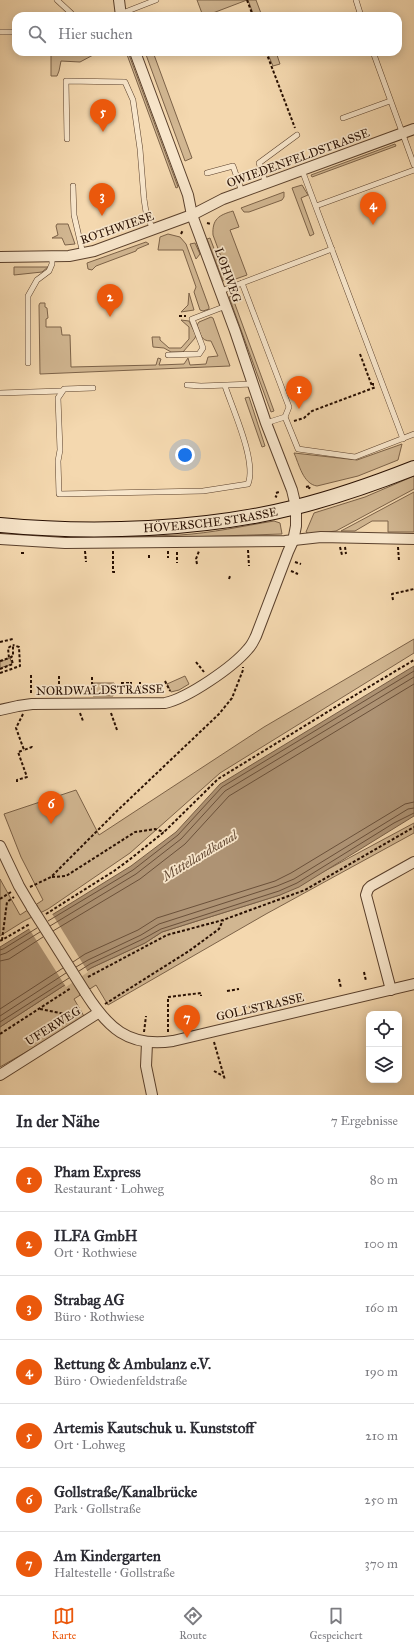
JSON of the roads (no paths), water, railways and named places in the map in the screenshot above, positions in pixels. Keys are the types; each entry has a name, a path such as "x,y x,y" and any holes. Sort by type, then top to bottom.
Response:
{"main road":[{"name":"HÖVERSCHE STRASSE","path":"0,525 68,528 156,527 226,520 296,507 355,490 414,468"}],"street":[{"path":"119,0 121,12"},
{"name":"LOHWEG","path":"136,56 188,195 192,215 221,291 254,384 266,423 292,490 296,507"},
{"name":"OWIEDENFELDSTRASSE","path":"192,215 223,199 411,132"},
{"name":"ROTHWIESE","path":"0,257 52,257 83,254 192,215"},
{"name":"NORDWALDSTRASSE","path":"0,710 22,705 62,703 152,704 175,701 199,688 243,655 256,636 293,541 296,526 296,507"},
{"path":"0,539 65,543 293,541 321,537 414,539"},
{"name":"GOLLSTRASSE","path":"0,846 20,889 85,992 101,1009 106,1022 120,1033 132,1038 173,1041 414,984"},
{"path":"391,990 366,895 368,889 372,886 414,862"},
{"name":"UFERWEG","path":"0,1074 101,1009"},
{"path":"145,1038 146,1070 152,1095"}],"lane":[{"path":"57,0 70,12"},
{"path":"128,12 156,0"},
{"path":"356,0 360,12"},
{"path":"0,32 12,32"},
{"path":"373,56 390,101 411,132 414,165"},
{"path":"67,139 66,81 125,82 132,100 140,149 146,212 153,230"},
{"path":"343,118 390,101"},
{"path":"266,184 259,163 297,135"},
{"path":"207,173 233,166 242,192"},
{"path":"302,170 403,439"},
{"path":"316,206 414,170"},
{"path":"73,186 74,215 83,254"},
{"path":"221,291 332,249"},
{"path":"28,363 28,296 37,280 49,271 52,264 52,257"},
{"path":"242,283 288,407 285,417 298,449 355,456 414,434"},
{"path":"168,355 199,354 203,348 192,319 226,306"},
{"path":"187,385 225,386 254,384"},
{"path":"61,391 58,398 60,450 58,461 59,494 203,491 248,484 251,477 251,466 247,451 225,386"},
{"path":"0,393 61,391 64,389 93,388"},
{"path":"266,423 285,417"}],"water":[{"name":"Mittellandkanal","path":"414,666 414,816 299,887 280,895 162,932 145,943 91,968 0,1027 0,947 131,866 176,832 220,784"}],"place":[{"name":"Artemis Kautschuk u. Kunststoff","path":"103,132"},
{"name":"Strabag AG","path":"102,216"},
{"name":"Rettung & Ambulanz e.V.","path":"373,225"},
{"name":"ILFA GmbH","path":"110,317"},
{"name":"Pham Express","path":"299,409"},
{"name":"Gollstraße/Kanalbrücke","path":"51,824"},
{"name":"Am Kindergarten","path":"187,1038"}]}
